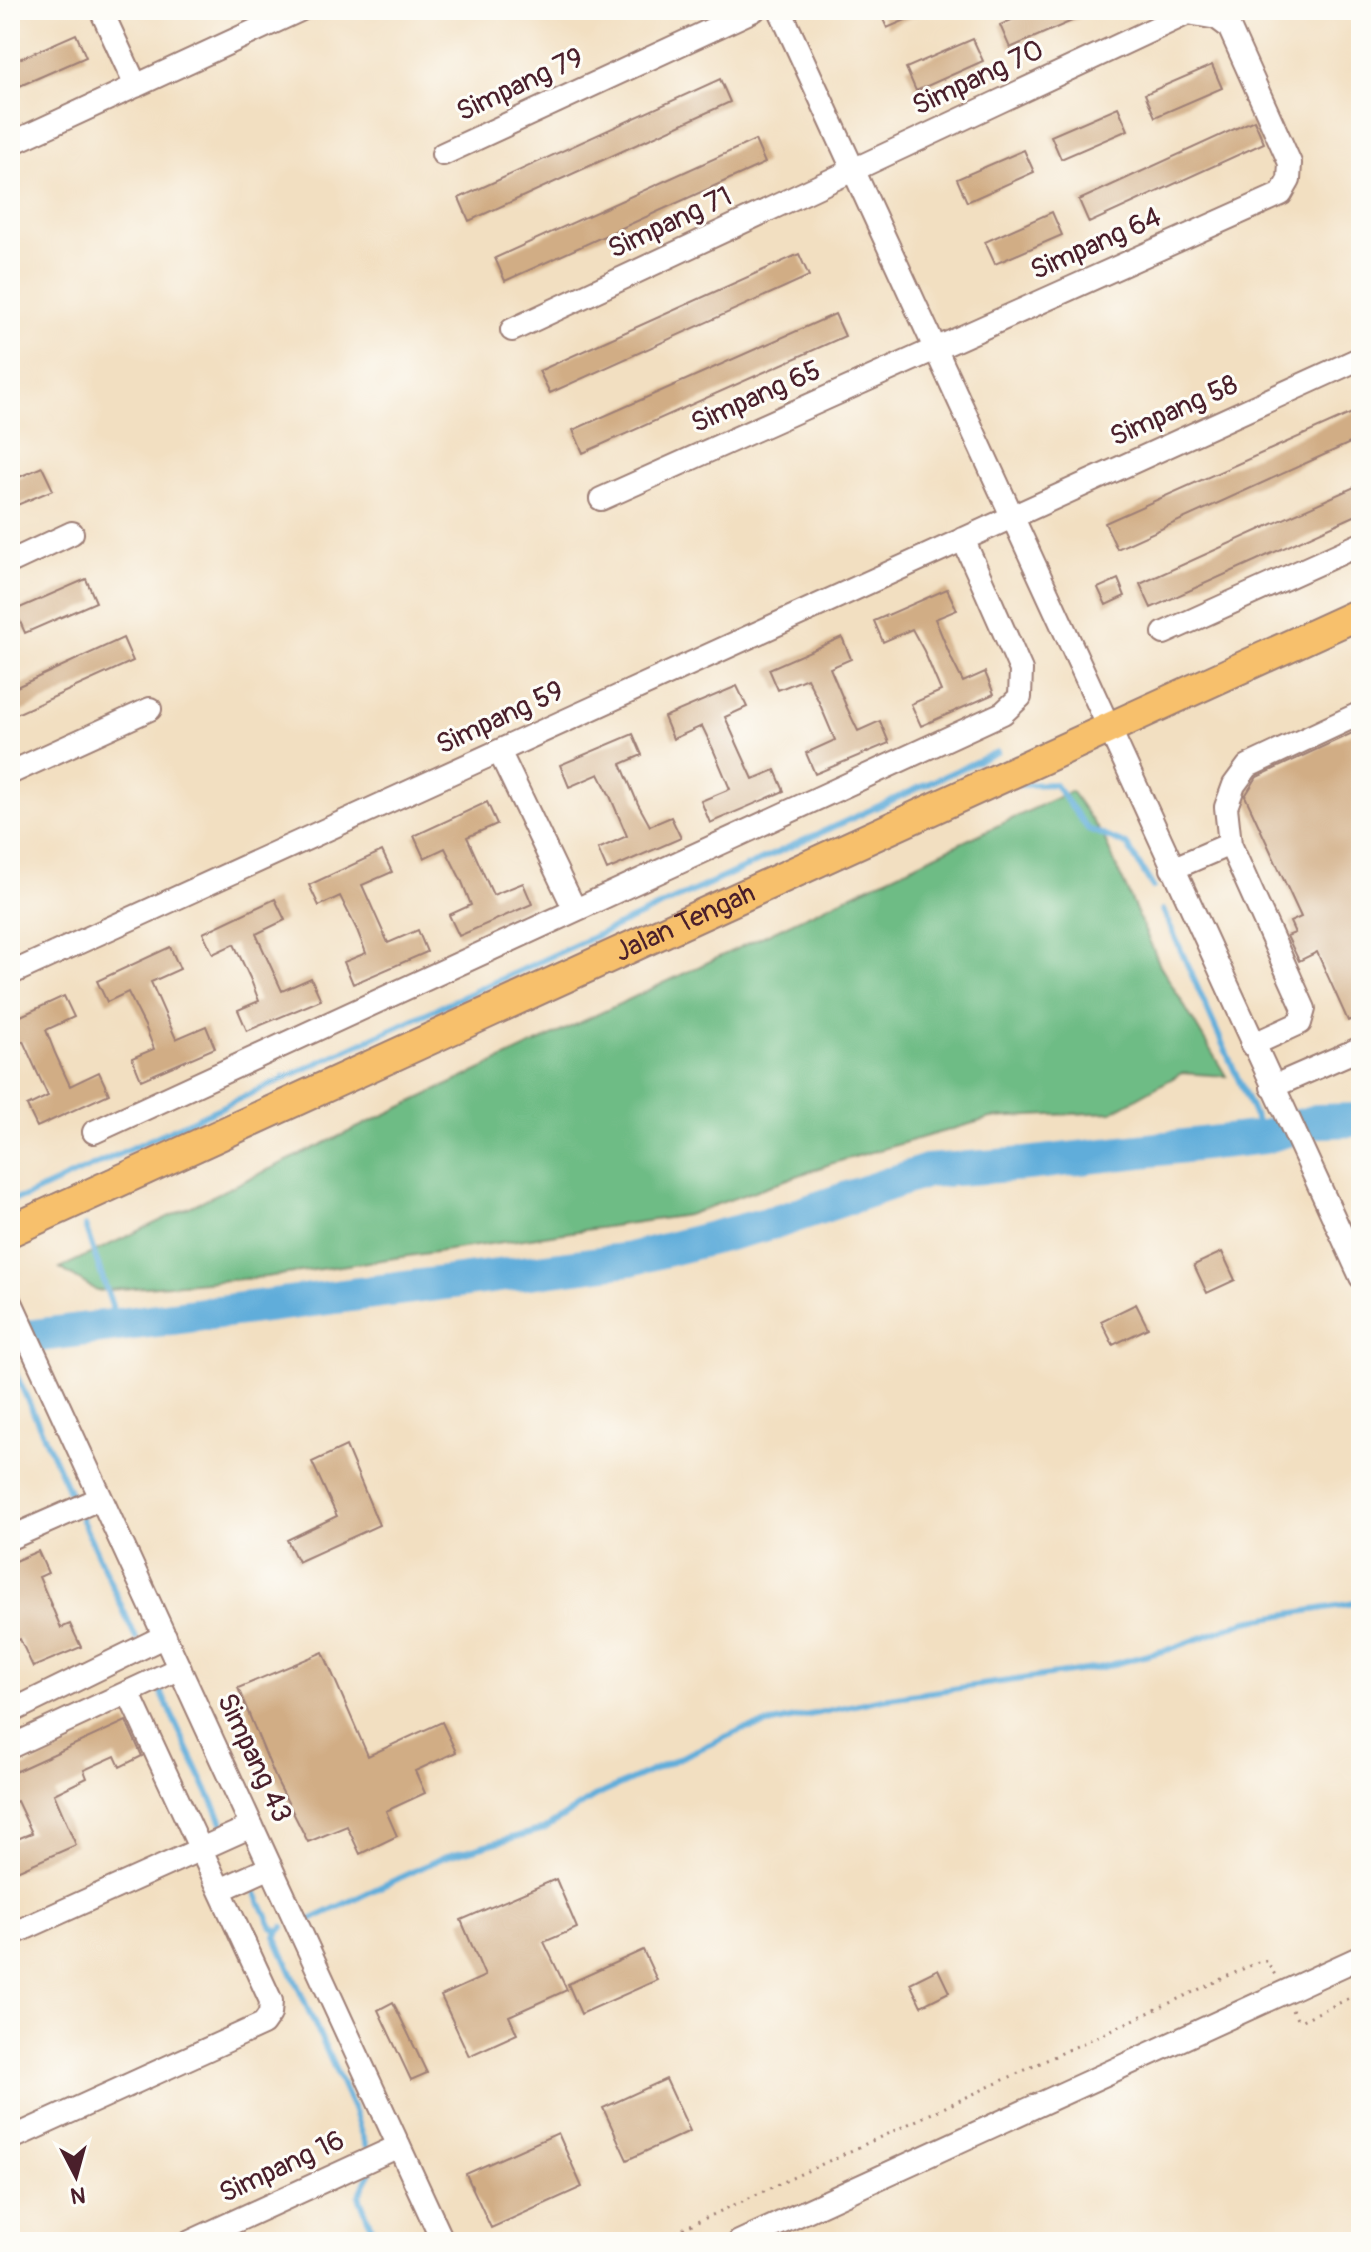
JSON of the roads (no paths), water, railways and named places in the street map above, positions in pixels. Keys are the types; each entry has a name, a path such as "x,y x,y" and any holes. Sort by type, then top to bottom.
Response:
{"main road":[{"name":"Jalan Tengah","path":"10,1231 1361,613"}],"street":[{"path":"101,10 136,86"},
{"path":"10,144 300,10"},
{"name":"Simpang 79","path":"443,154 754,10"},
{"path":"780,10 1361,1277"},
{"name":"Simpang 70","path":"853,170 1188,13 1217,18 1229,27 1290,163 1289,180 1281,194"},
{"name":"Simpang 71","path":"512,330 853,170"},
{"name":"Simpang 64","path":"935,349 1281,194"},
{"name":"Simpang 65","path":"601,499 935,349"},
{"name":"Simpang 58","path":"1012,517 1361,358"},
{"name":"Simpang 59","path":"14,972 1012,517"},
{"path":"10,562 72,533"},
{"path":"94,1132 1003,713 1020,697 1021,670 963,539"},
{"path":"1164,633 1361,544"},
{"path":"10,773 150,709"},
{"path":"1252,1045 1300,1023 1304,1009 1230,844 1226,807 1234,785 1248,766 1361,713"},
{"path":"499,751 575,910"},
{"path":"1172,869 1230,844"},
{"path":"1272,1087 1361,1048"},
{"name":"Simpang 43","path":"10,1300 443,2242"},
{"path":"10,1538 101,1498"},
{"path":"10,1712 165,1636"},
{"path":"10,1747 180,1668"},
{"path":"10,2139 267,2020 271,2001 128,1692"},
{"path":"10,1935 252,1826"},
{"path":"220,1890 271,1867"},
{"path":"739,2242 1361,1957"},
{"name":"Simpang 16","path":"190,2242 399,2146"}],"waterway":[{"path":"10,1200 25,1197 997,752"},
{"path":"1020,785 1054,784 1088,829 1127,845 1153,887"},
{"path":"1163,910 1264,1137"},
{"path":"10,1339 630,1259 783,1220 927,1171 1026,1164 1264,1137 1316,1121 1361,1120"},
{"path":"85,1226 112,1306 114,1326"},
{"path":"10,1361 72,1498"},
{"path":"81,1518 136,1638"},
{"path":"308,1921 444,1857 544,1829 594,1797 741,1730 882,1699 1099,1668 1170,1649 1247,1621 1361,1602"},
{"path":"160,1690 223,1824"},
{"path":"252,1885 272,1927 277,1930"},
{"path":"283,1927 275,1936 353,2109 366,2147"},
{"path":"371,2171 359,2196 377,2242"}]}
